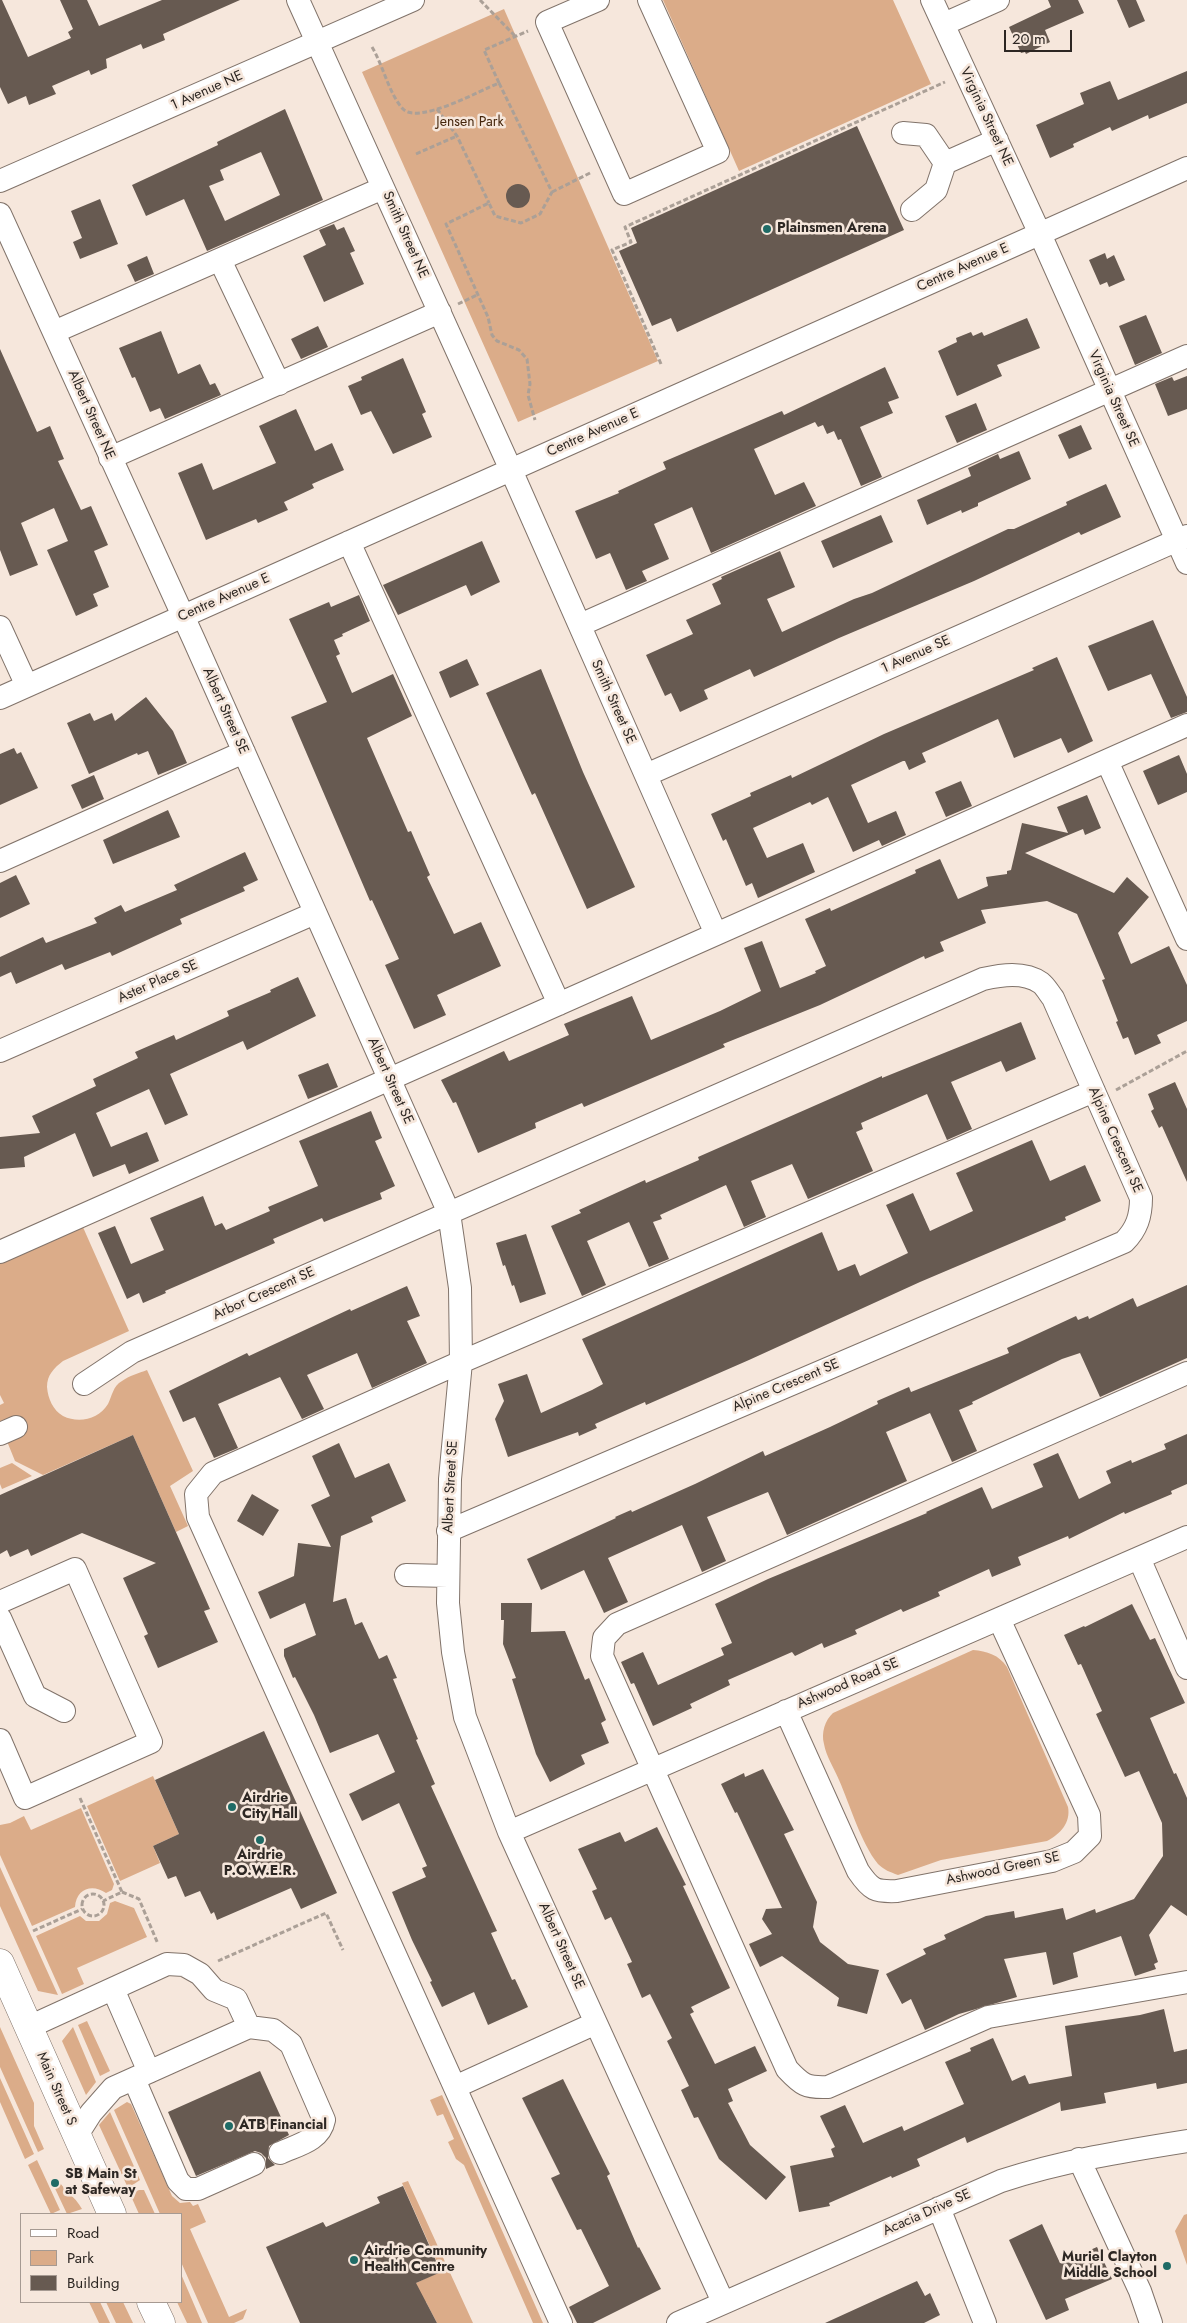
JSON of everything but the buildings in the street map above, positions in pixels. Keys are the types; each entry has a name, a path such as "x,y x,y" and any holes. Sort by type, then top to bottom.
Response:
{"main road":[{"name":"Main Street S","path":"0,1963 112,2213"},
{"path":"152,2303 161,2323"}],"street":[{"name":"Smith Street NE","path":"298,0 511,470"},
{"name":"1 Avenue NE","path":"0,181 414,0"},
{"path":"598,0 548,22 624,194 718,152 649,0"},
{"name":"Virginia Street NE","path":"932,0 1040,234"},
{"path":"944,24 998,0"},
{"path":"903,133 926,135 945,163"},
{"path":"912,210 936,190 945,163 997,140"},
{"name":"Centre Avenue E","path":"0,698 1187,168"},
{"path":"54,332 383,188"},
{"name":"Albert Street NE","path":"0,214 183,616"},
{"name":"Virginia Street SE","path":"1040,234 1109,389 1182,538 1187,563"},
{"path":"220,260 279,384"},
{"path":"110,458 440,312"},
{"path":"580,626 1109,389 1187,356"},
{"name":"Smith Street SE","path":"511,470 716,934"},
{"name":"1 Avenue SE","path":"646,775 1182,538"},
{"path":"349,542 559,1004"},
{"name":"Albert Street SE","path":"183,616 449,1213 460,1288 461,1362 450,1479 448,1603 453,1652 465,1717 509,1832 723,2302"},
{"path":"0,627 27,686"},
{"path":"0,1252 1187,725"},
{"path":"0,861 244,752"},
{"path":"1107,761 1187,939"},
{"name":"Aster Place SE","path":"0,1051 315,913"},
{"name":"Alpine Crescent SE","path":"448,1531 1124,1242 1138,1223 1141,1198 1053,998 1040,983 1024,976 1004,974 982,979 449,1213"},
{"path":"561,2323 198,1517 196,1494 213,1474 461,1362 1096,1095"},
{"name":"Arbor Crescent SE","path":"84,1384 132,1352 449,1213"},
{"path":"1187,1373 617,1624 604,1638 602,1656 787,2069 799,2082 811,2088 828,2087 988,2016 1187,1982"},
{"name":"Ashwood Road SE","path":"509,1832 1187,1537"},
{"path":"1139,1558 1187,1668"},
{"path":"0,1602 75,1569 151,1742 26,1798 0,1740"},
{"path":"406,1575 448,1576"},
{"path":"0,1618 34,1696 64,1711"},
{"name":"Ashwood Green SE","path":"786,1711 858,1871 866,1883 875,1891 897,1891 1052,1861 1074,1852 1090,1836 1090,1816 999,1620"},
{"path":"29,2028 167,1964 184,1965 200,1974 214,1990 236,1999 249,2027"},
{"path":"113,1989 178,2181 186,2188 198,2189 254,2164"},
{"path":"455,2087 596,2023"},
{"path":"77,2135 91,2113 113,2088 249,2027 272,2030 291,2044 324,2120 322,2130 314,2138 280,2153"},
{"name":"Acacia Drive SE","path":"678,2323 1001,2181 1044,2167 1079,2159 1187,2141"},
{"path":"1079,2159 1140,2291 1151,2323"},
{"path":"939,2208 985,2323"}],"path":[{"path":"480,0 515,36"},
{"path":"548,22 484,50 552,192"},
{"path":"372,47 381,62 396,99 404,110 416,114 437,109 499,83"},
{"path":"661,364 612,250 630,242 624,226 966,73"},
{"path":"437,109 457,136 495,216 521,223 540,214 552,192 610,162"},
{"path":"416,154 457,136"},
{"path":"489,204 446,224 488,318 492,335 497,340 519,350 527,359 530,384 528,395 535,420"},
{"path":"1096,1095 1187,1051"},
{"path":"71,1778 122,1892 139,1899 167,1964"},
{"path":"103,1901 122,1892"},
{"path":"90,1894 98,1895 103,1901 102,1911 97,1915 90,1916 82,1909 82,1902 90,1894"},
{"path":"33,1931 82,1909"},
{"path":"212,1964 326,1913 343,1950"}],"green space":[{"path":"663,0 893,0 931,84 739,171"},
{"name":"Jensen Park","path":"504,9 658,361 518,422 362,72"},
{"path":"82,1225 129,1331 63,1361 50,1375 47,1383 49,1396 59,1414 76,1420 88,1419 104,1409 119,1383 147,1370 193,1471 170,1486 188,1526 176,1532 133,1435 43,1475 15,1461 0,1424 0,1405 4,1403 0,1395 0,1262"},
{"path":"12,1463 32,1476 2,1489 0,1484 0,1468"},
{"path":"973,1650 992,1654 1007,1667 1068,1807 1068,1818 1064,1827 1047,1841 941,1860 898,1875 878,1864 866,1846 826,1753 823,1740 824,1727 833,1713"},
{"path":"153,1776 179,1834 153,1846 160,1863 120,1881 87,1806"},
{"path":"81,1808 114,1884 112,1890 106,1893 90,1888 78,1896 75,1907 32,1926 0,1855 0,1825 10,1823 24,1816 31,1830"},
{"path":"0,1867 58,1995 38,1991 0,1906"},
{"path":"115,1901 134,1908 147,1937 77,1968 84,1984 62,1994 36,1936 80,1916 86,1921 99,1921 107,1914 110,1903"},
{"path":"87,2021 110,2071 100,2076 78,2025"},
{"path":"0,2027 34,2103 34,2126 44,2149 38,2152 0,2067"},
{"path":"73,2027 96,2082 86,2095 62,2041"},
{"path":"0,2078 34,2154 25,2159 0,2102"},
{"path":"442,2095 543,2323 533,2323 464,2165 456,2159 448,2142 454,2139 443,2114 437,2116 430,2100"},
{"path":"127,2102 131,2104 172,2196 180,2203 190,2202 193,2206 198,2204 206,2222 190,2229 229,2317 247,2309 243,2319 234,2323 208,2323 182,2264 182,2213 160,2213 114,2110"},
{"path":"110,2112 140,2180 128,2188 99,2125"},
{"path":"37,2160 60,2210 51,2213 28,2165"},
{"path":"57,2178 82,2209 67,2213 51,2180"},
{"path":"408,2181 473,2323 437,2323 426,2302 423,2303 414,2284 441,2271 402,2183"},
{"path":"144,2190 155,2213 139,2213 130,2194"},
{"path":"1187,2214 1187,2265 1175,2231 1184,2215"},
{"path":"182,2276 202,2323 187,2323 177,2303 182,2303"},
{"path":"89,2303 100,2303 110,2323 99,2323"},
{"path":"106,2303 123,2303 133,2323 116,2323"}],"place":[{"name":"Plainsmen Arena","path":"767,229"},
{"name":"Airdrie City Hall","path":"232,1807"},
{"name":"Airdrie P.O.W.E.R.","path":"260,1840"},
{"name":"ATB Financial","path":"229,2126"},
{"name":"SB Main St at Safeway","path":"55,2183"},
{"name":"Airdrie Community Health Centre","path":"354,2260"},
{"name":"Muriel Clayton Middle School","path":"1167,2266"}]}
